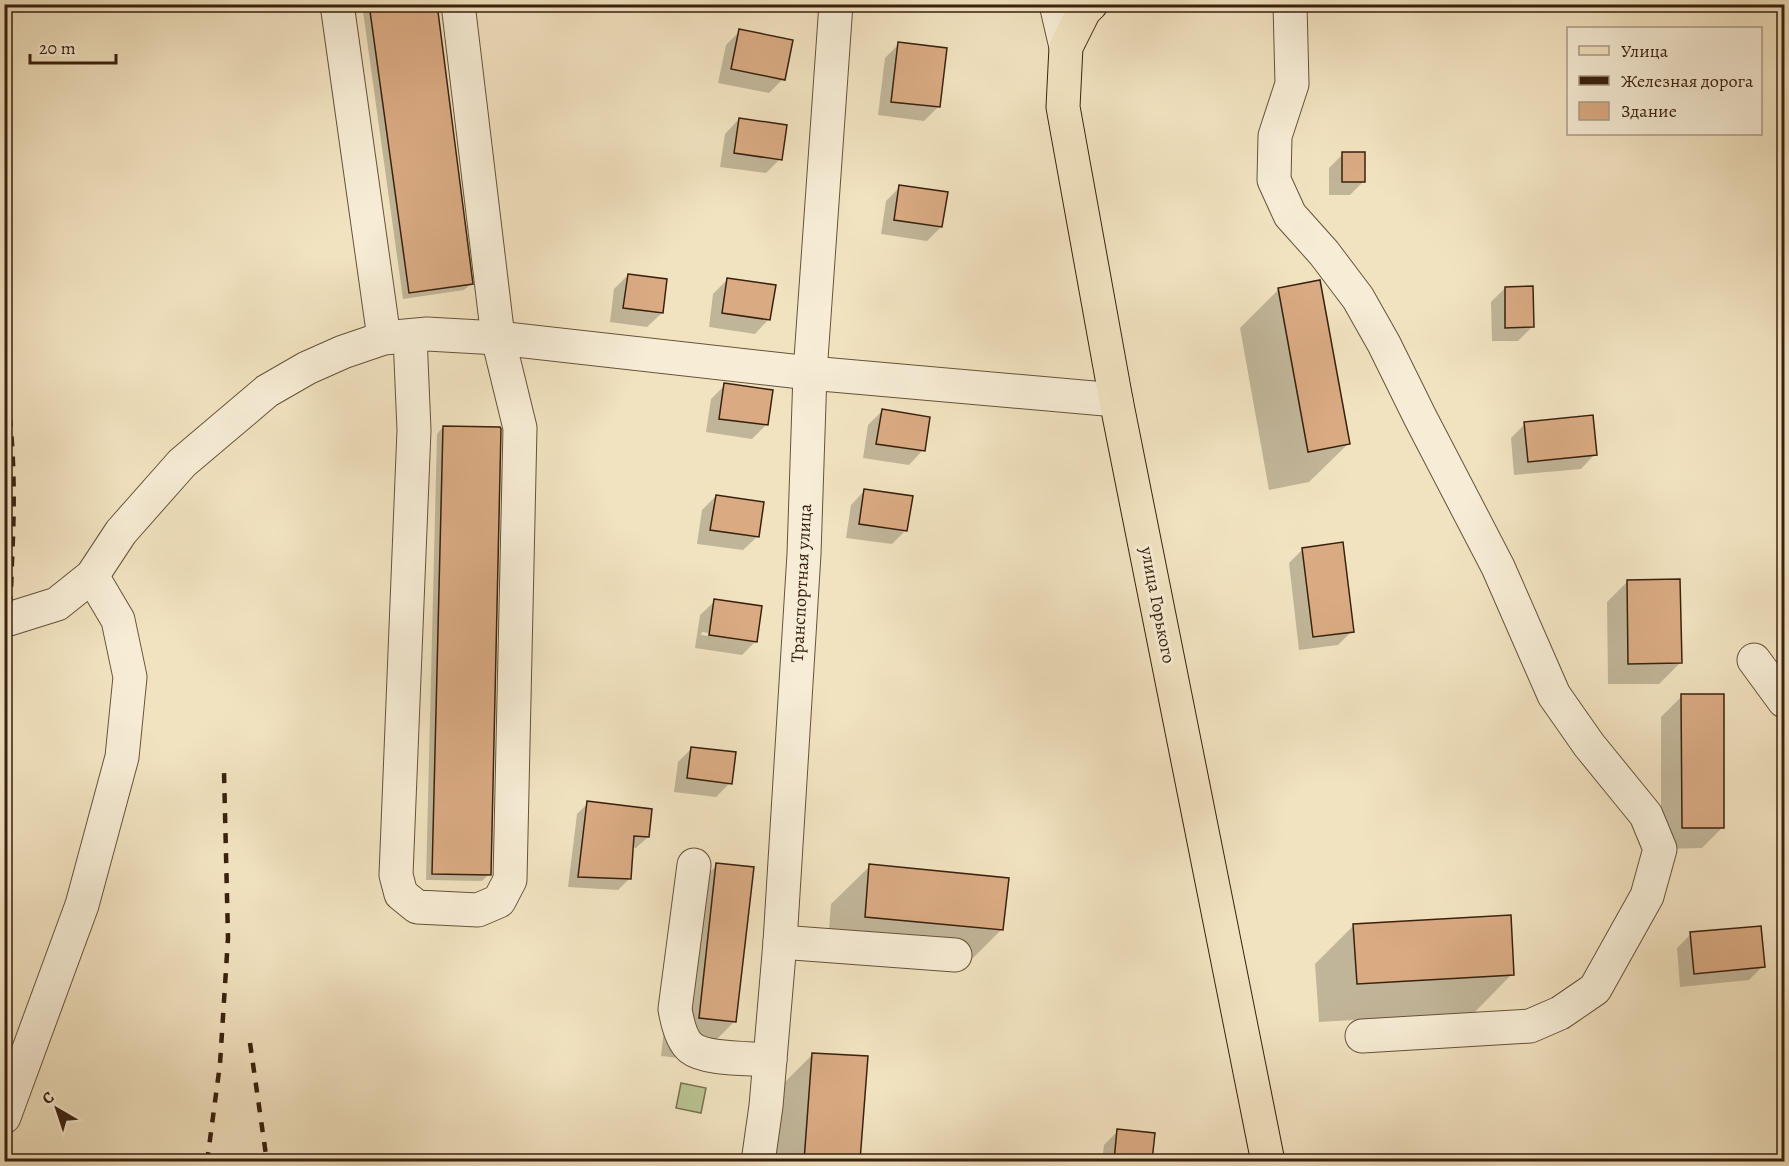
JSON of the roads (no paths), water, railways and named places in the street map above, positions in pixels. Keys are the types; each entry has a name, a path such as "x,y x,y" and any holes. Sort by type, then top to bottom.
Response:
{"main road":[{"name":"улица Горького","path":"1091,4 1084,11 1066,47 1063,107 1116,400 1268,1161"}],"lane":[{"path":"337,4 414,430 396,876 401,894 417,907 478,910 499,901 510,879 520,428 498,338 458,4"},
{"name":"Транспортная улица","path":"758,1161 770,1060 780,942 804,554 810,373 836,4"},
{"name":"улица Горького","path":"1056,4 1066,47"},
{"path":"1290,4 1292,84 1275,136 1274,180 1290,215 1324,253 1358,298 1384,344 1498,567 1554,695 1589,745 1646,815 1660,849 1647,896 1595,989 1560,1013 1530,1026 1362,1036"},
{"path":"4,619 57,603 92,576 121,532 182,463 267,391 307,368 343,352 397,337 427,334 498,338 810,373 1116,400"},
{"path":"4,1118 82,904 122,757 130,677 118,620 92,576"},
{"path":"1754,660 1785,701"},
{"path":"694,866 675,1009 678,1023 691,1048 706,1054 770,1060"},
{"path":"780,942 955,955"}],"railway":[{"path":"4,377 8,400 14,492 10,601 4,639"},
{"path":"207,1162 220,1064 228,938 224,771"},
{"path":"250,1043 267,1162"}]}
